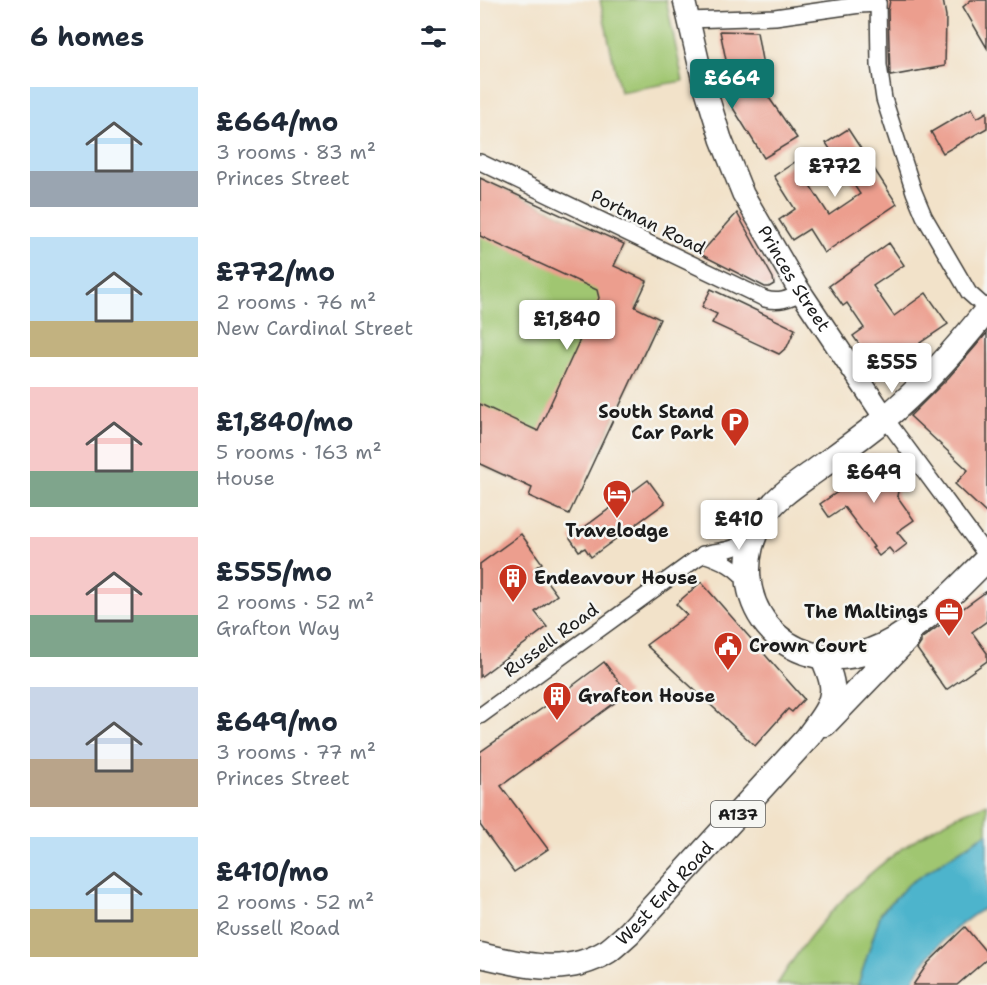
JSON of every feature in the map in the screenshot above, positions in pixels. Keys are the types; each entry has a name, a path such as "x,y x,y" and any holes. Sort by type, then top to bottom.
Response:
{"main road":[{"name":"Princes Street","path":"686,10 703,81 721,139 743,194 801,293 885,418"},
{"name":"A137","path":"987,310 951,354 885,418 772,506 754,534 749,554 748,584 752,599 768,628 785,642 799,651 823,657 847,657 885,645 898,637 926,617 987,557"},
{"path":"861,384 891,399 907,397"},
{"path":"962,583 976,579 987,581"},
{"name":"West End Road","path":"808,737 829,720 926,617"},
{"name":"West End Road","path":"480,955 527,966 572,965 590,960 608,950 634,928 808,737 829,706 832,695 831,681 823,657"}],"street":[{"path":"686,10 775,17 878,2 879,65 884,99 914,192 924,216 969,293 987,310"},
{"name":"Portman Road","path":"480,162 765,299 774,302 782,301 801,293"},
{"name":"Princes Street","path":"885,418 987,557"},
{"name":"Russell Road","path":"480,716 696,559 707,552 732,548 754,534"},
{"path":"704,554 735,568 748,584"}],"green space":[{"path":"600,0 666,0 683,81 620,92"},
{"path":"480,178 624,244 614,266 647,281 635,307 660,319 595,458 538,431 515,480 480,464"},
{"path":"987,804 987,833 910,883 881,912 858,985 777,985 793,959 832,911 876,868 926,833 961,814"}],"water":[{"path":"987,833 987,907 955,930 932,952 912,985 858,985 881,913 910,883"}],"building":[{"path":"890,0 943,0 946,16 945,66 890,76 888,11"},
{"path":"971,0 987,0 987,48 963,7"},
{"path":"720,31 757,32 765,77 756,79 797,138 764,158 728,100 730,92 725,83 728,70"},
{"path":"972,108 977,118 987,112 987,128 943,153 931,132"},
{"path":"848,129 897,204 824,253 809,229 792,240 779,220 795,209 774,176 795,162 829,215 860,194 826,143"},
{"path":"480,178 624,244 614,266 647,281 635,307 660,319 569,514 529,496 532,488 480,464 480,404 538,431 599,298 597,290 480,236"},
{"path":"737,213 773,278 774,284 769,287 700,254"},
{"path":"889,243 904,265 873,286 894,316 926,293 948,324 920,343 925,349 883,378 853,336 864,328 847,303 843,306 829,286"},
{"path":"711,289 795,329 787,347 779,354 712,323 717,314 702,307"},
{"path":"987,333 987,514 955,484 968,470 910,416 949,377"},
{"path":"872,454 885,457 901,477 897,496 914,520 897,532 907,544 894,554 889,548 879,556 844,507 829,517 820,504 852,482 861,462"},
{"name":"Travelodge","path":"648,480 665,503 591,557 585,548 579,551 570,538"},
{"name":"Endeavour House","path":"521,534 542,563 536,567 557,595 535,612 547,627 480,677 480,564"},
{"name":"Crown Court","path":"701,582 804,699 792,712 788,709 755,746 646,645 687,615 676,604"},
{"name":"The Maltings","path":"987,591 987,621 972,632 987,653 987,661 946,690 917,649 921,639"},
{"path":"604,662 628,693 501,786 548,849 514,872 480,825 480,752"},
{"path":"965,927 987,953 987,959 957,985 913,985 928,963"}],"place":[{"name":"South Stand Car Park","path":"735,448"},
{"name":"Travelodge","path":"617,520"},
{"name":"Endeavour House","path":"513,604"},
{"name":"The Maltings","path":"949,638"},
{"name":"Crown Court","path":"728,672"},
{"name":"Grafton House","path":"557,722"}]}
